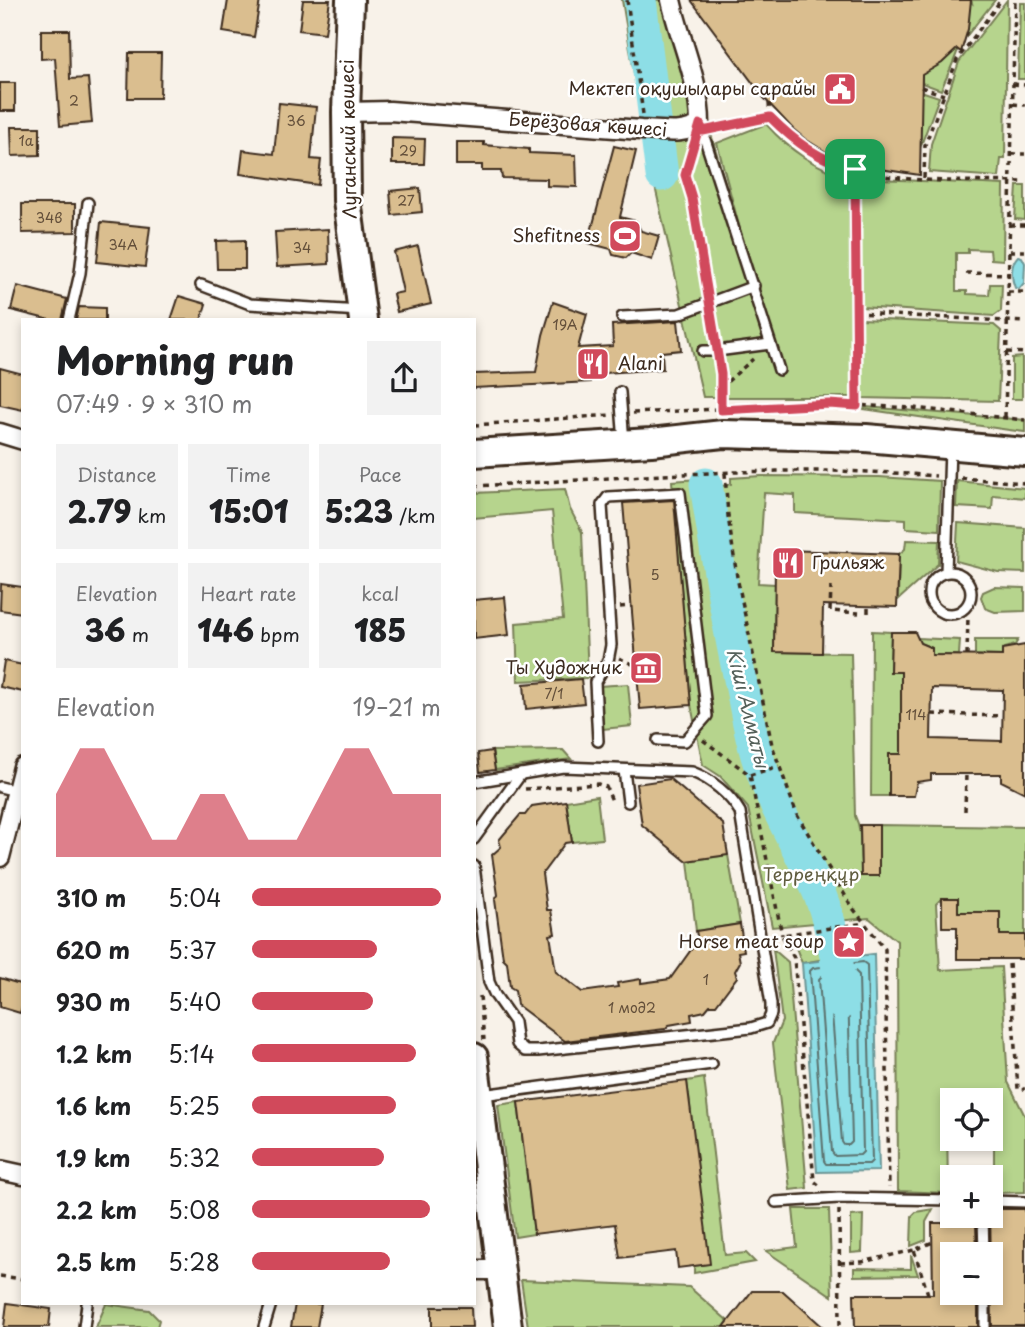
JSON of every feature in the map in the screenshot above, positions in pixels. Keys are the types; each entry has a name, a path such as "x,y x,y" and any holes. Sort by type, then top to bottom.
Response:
{"street":[{"name":"Луганский көшесі","path":"350,0 346,112 347,200 362,316"},
{"path":"671,0 677,30 700,105 702,127"},
{"name":"Берёзовая көшесі","path":"346,112 390,111 641,130 678,131 702,127"},
{"path":"0,433 21,439"},
{"path":"476,453 624,443 723,443 794,436 950,444 1025,452"},
{"path":"0,857 8,789 21,769"},
{"path":"480,1055 479,1096 508,1327"},
{"path":"0,1170 21,1175"},
{"path":"476,1270 501,1270"}],"lane":[{"path":"702,127 779,370"},
{"path":"69,318 80,273 88,203"},
{"path":"201,285 250,304 362,316"},
{"path":"622,317 679,314 754,286"},
{"path":"703,351 770,344"},
{"path":"620,392 624,443"},
{"path":"946,572 950,444"},
{"path":"598,741 594,682 611,654 602,505 608,497 680,493 707,716 685,741 658,740"},
{"path":"946,572 958,573 964,577 972,590 972,597 965,609 952,615 933,607 929,594 933,581 946,572"},
{"path":"476,782 562,767 692,772 702,776 734,801 740,813 771,1004 767,1023 751,1028 525,1051 517,1044 514,1022 489,982 476,881"},
{"path":"624,770 628,802"},
{"path":"476,836 521,774"},
{"path":"479,1096 712,1064"},
{"path":"776,1202 839,1198 940,1200"},
{"path":"1003,1201 1025,1202"},
{"path":"84,1327 87,1305"},
{"path":"264,1327 271,1305"},
{"path":"985,1305 985,1327"}],"path":[{"path":"627,0 644,112 641,130"},
{"path":"923,178 925,145 957,60 1001,0"},
{"path":"1005,417 1015,0"},
{"path":"1013,84 1025,85"},
{"path":"922,87 944,95"},
{"path":"769,103 770,117 807,150 843,166 923,178 1025,182"},
{"path":"1012,104 1025,104"},
{"path":"721,407 721,374 692,198 685,175 702,127 770,117"},
{"path":"1011,154 1025,154"},
{"path":"855,169 857,406"},
{"path":"1010,225 1025,225"},
{"path":"1009,251 1025,251"},
{"path":"966,273 1008,274"},
{"path":"1008,292 1025,292"},
{"path":"856,313 1025,322"},
{"path":"1007,352 1025,353"},
{"path":"476,425 721,407 829,404 1025,420"},
{"path":"476,485 773,470 879,471 1025,483"},
{"path":"725,473 737,577 772,745 779,766 797,815 852,907 885,949 889,1198"},
{"path":"831,586 830,611 859,613"},
{"path":"868,606 868,613"},
{"path":"967,655 968,615"},
{"path":"932,714 1002,716"},
{"path":"693,732 750,775 782,935 794,958 814,1181 839,1198 840,1327"},
{"path":"750,775 779,766"},
{"path":"965,811 966,774"},
{"path":"508,791 598,784 606,787 613,803"},
{"path":"782,935 865,923"},
{"path":"1009,964 1018,1089 1025,1089"},
{"path":"478,986 480,1055"},
{"path":"840,1263 862,1262 914,1250 933,1242"},
{"path":"914,1250 928,1294"},
{"path":"0,1276 21,1279"}],"green space":[{"path":"622,0 668,0 684,88 709,127 758,297 717,143 766,124 784,143 803,157 849,178 853,397 703,397 646,147"},
{"path":"968,0 972,3 971,0 995,0 965,38 969,18"},
{"path":"1007,0 1005,159 1001,159 999,177 929,172 931,144 959,62"},
{"path":"1020,3 1025,3 1025,79 1018,79"},
{"path":"959,46 941,90 922,83 922,74 942,63"},
{"path":"921,91 939,97 920,148"},
{"path":"859,178 1004,185 1003,260 991,259 990,250 968,249 968,253 956,253 956,291 989,295 990,284 1002,284 1001,311 994,316 861,307"},
{"path":"1017,186 1025,186 1025,220 1015,219"},
{"path":"861,319 994,325 1001,331 998,401 861,398"},
{"path":"1022,357 1022,399 1012,399 1012,358"},
{"path":"829,404 1025,420 1025,432 1009,430"},
{"name":"Терреңқұр","path":"879,477 940,481 939,530 906,528 906,519 795,513 795,495 764,493 758,583 775,584 774,652 851,653 855,816 860,831 864,876 879,876 879,825 1025,827 1025,935 1000,935 1000,912 958,912 957,898 942,898 936,904 940,970 1001,967 1008,1082 1025,1116 1025,1192 1003,1193 1003,1165 994,1165 994,1151 1003,1151 1003,1088 940,1088 940,1151 947,1151 948,1165 940,1165 940,1193 898,1191 897,941 869,918 772,927 748,808 720,776 703,765 691,705 672,481 698,479 700,491 731,484 731,478"},
{"path":"957,481 1025,488 1025,498 993,495 992,509 956,507"},
{"path":"565,489 570,509 582,532 588,678 518,681 516,623 563,619 552,511 476,518 476,493"},
{"path":"958,523 1025,528 1025,573 998,572 956,561"},
{"path":"906,540 939,541 938,564 898,600 899,554 905,549"},
{"path":"994,587 1025,588 1025,611 995,612 985,608 981,597 983,592"},
{"path":"872,631 891,632 890,672 901,672 901,754 889,754 889,796 871,796"},
{"path":"917,638 960,640 959,655 932,655 932,648 920,643"},
{"path":"975,640 1018,640 1015,645 1002,649 1002,656 975,655"},
{"path":"628,684 632,726 603,729 599,686"},
{"path":"563,750 571,759 495,770 492,751"},
{"path":"597,796 602,839 572,842 566,801"},
{"path":"728,855 740,924 696,931 688,861"},
{"path":"822,936 825,959 802,963 793,940"},
{"path":"773,949 788,962 807,1188 790,1190 773,1043 782,1021"},
{"path":"704,1078 725,1255 746,1253 755,1262 694,1273 694,1266 709,1264 687,1081"},
{"path":"518,1102 534,1234 515,1237 498,1105"},
{"path":"793,1209 829,1209 832,1296 766,1251 797,1247"},
{"path":"933,1209 926,1222 926,1240 911,1246 912,1216 916,1212"},
{"path":"863,1215 862,1252 851,1253 851,1216"},
{"path":"911,1255 918,1275 854,1276 854,1268 911,1269"},
{"path":"521,1280 689,1287 728,1321 724,1327 528,1327"},
{"path":"106,1305 149,1310 159,1320 157,1327 96,1327"}],"water":[{"path":"1018,256 1022,257 1025,263 1024,283 1019,289 1015,288 1012,276 1012,267"},
{"path":"874,954 879,1171 817,1172 802,963"}],"building":[{"path":"228,0 260,0 254,37 223,32"},
{"path":"303,0 330,0 325,33 299,30"},
{"name":"Мектеп оқушылары сарайы","path":"691,0 971,0 968,29 961,52 957,49 942,63 922,75 920,175 860,166 831,155 805,139 764,98"},
{"path":"41,30 69,30 70,79 88,78 92,123 60,126 55,58 41,59"},
{"path":"129,53 161,53 160,98 128,98"},
{"path":"0,83 15,83 15,111 0,111"},
{"path":"279,103 316,107 311,159 321,160 318,185 240,174 243,150 274,154"},
{"path":"11,127 40,127 40,155 12,156"},
{"path":"392,138 425,139 424,164 392,164"},
{"path":"456,142 484,142 484,145 529,149 529,153 576,155 577,187 547,186 547,179 502,178 501,171 482,171 482,165 456,165"},
{"path":"614,146 636,151 620,217 636,221 641,231 659,236 652,260 631,253 626,258 613,255 611,249 588,243"},
{"path":"420,188 422,212 392,215 390,191"},
{"path":"22,204 75,204 75,232 22,233"},
{"path":"101,222 150,227 145,267 97,262"},
{"path":"328,229 329,264 277,267 275,232"},
{"path":"245,240 245,269 217,269 216,241"},
{"path":"418,246 431,304 397,312 393,294 403,292 394,252"},
{"path":"17,286 67,299 62,318 42,318 11,310"},
{"path":"179,296 206,304 202,318 172,318"},
{"path":"553,302 587,314 578,348 613,346 612,325 678,321 681,350 662,352 663,369 590,374 590,382 476,388 476,374 536,372"},
{"path":"79,307 105,308 105,318 76,318"},
{"path":"0,368 21,373 21,410 0,405"},
{"path":"674,500 691,705 640,709 623,503"},
{"path":"785,550 899,554 897,607 823,605 822,653 774,652 775,564 777,556"},
{"path":"1,584 21,587 21,613 0,610"},
{"path":"505,597 509,635 476,639 476,600"},
{"path":"891,632 915,632 920,643 932,648 932,655 1002,656 1002,649 1025,645 1025,793 1001,781 1001,774 931,774 931,780 917,782 914,796 889,796 889,754 901,754 901,672 890,672","holes":["932,688 1003,690 1002,741 931,739"]},
{"path":"4,661 21,665 21,692 0,687"},
{"path":"581,679 584,703 526,709 524,684"},
{"path":"492,751 495,770 480,772 478,753"},
{"path":"670,779 723,824 728,855 686,861 642,825 636,784"},
{"path":"566,801 572,842 565,843 542,874 547,910 551,910 555,934 550,935 556,972 582,992 618,987 617,983 641,979 641,983 670,979 698,940 696,931 740,924 744,951 738,952 740,962 735,971 737,977 716,1005 691,1014 692,1021 669,1025 665,1029 565,1041 517,1005 515,990 510,987 507,962 503,958 492,855 501,847 499,840 520,815 525,815 532,806"},
{"path":"860,825 879,825 879,876 861,876"},
{"path":"942,898 958,898 958,912 1000,912 1000,935 1025,935 1025,959 957,959 957,927 942,927"},
{"path":"0,978 21,984 20,1013 0,1007"},
{"path":"687,1081 710,1264 678,1268 676,1251 620,1258 615,1224 534,1234 518,1102"},
{"path":"1003,1209 1025,1209 1025,1326 992,1326 992,1305 1003,1305 1003,1242 991,1242 990,1228 1003,1228"},
{"path":"932,1223 940,1223 940,1228 976,1228 977,1242 940,1242 940,1305 978,1305 978,1327 855,1327 854,1294 933,1294"},
{"path":"752,1291 783,1291 823,1327 724,1327"},
{"path":"7,1303 51,1309 49,1327 4,1327"},
{"path":"295,1305 321,1305 317,1327 291,1327"},
{"path":"432,1307 471,1307 472,1327 432,1327"}],"waterway":[{"name":"Кіші Алматы","path":"640,0 662,175"},
{"name":"Кіші Алматы","path":"706,484 726,607 753,742 771,793 820,894 836,955 841,1003"}],"place":[{"name":"Мектеп оқушылары сарайы","path":"840,89"},
{"name":"Shefitness","path":"625,236"},
{"name":"Alani","path":"593,364"},
{"name":"Грильяж","path":"788,563"},
{"name":"Ты Художник","path":"646,668"},
{"name":"Horse meat soup","path":"849,942"}],"route":[{"path":"770,117 807,150 855,169 857,406 829,404 721,410 721,374 692,198 685,175 700,124 703,131 770,117"}]}
